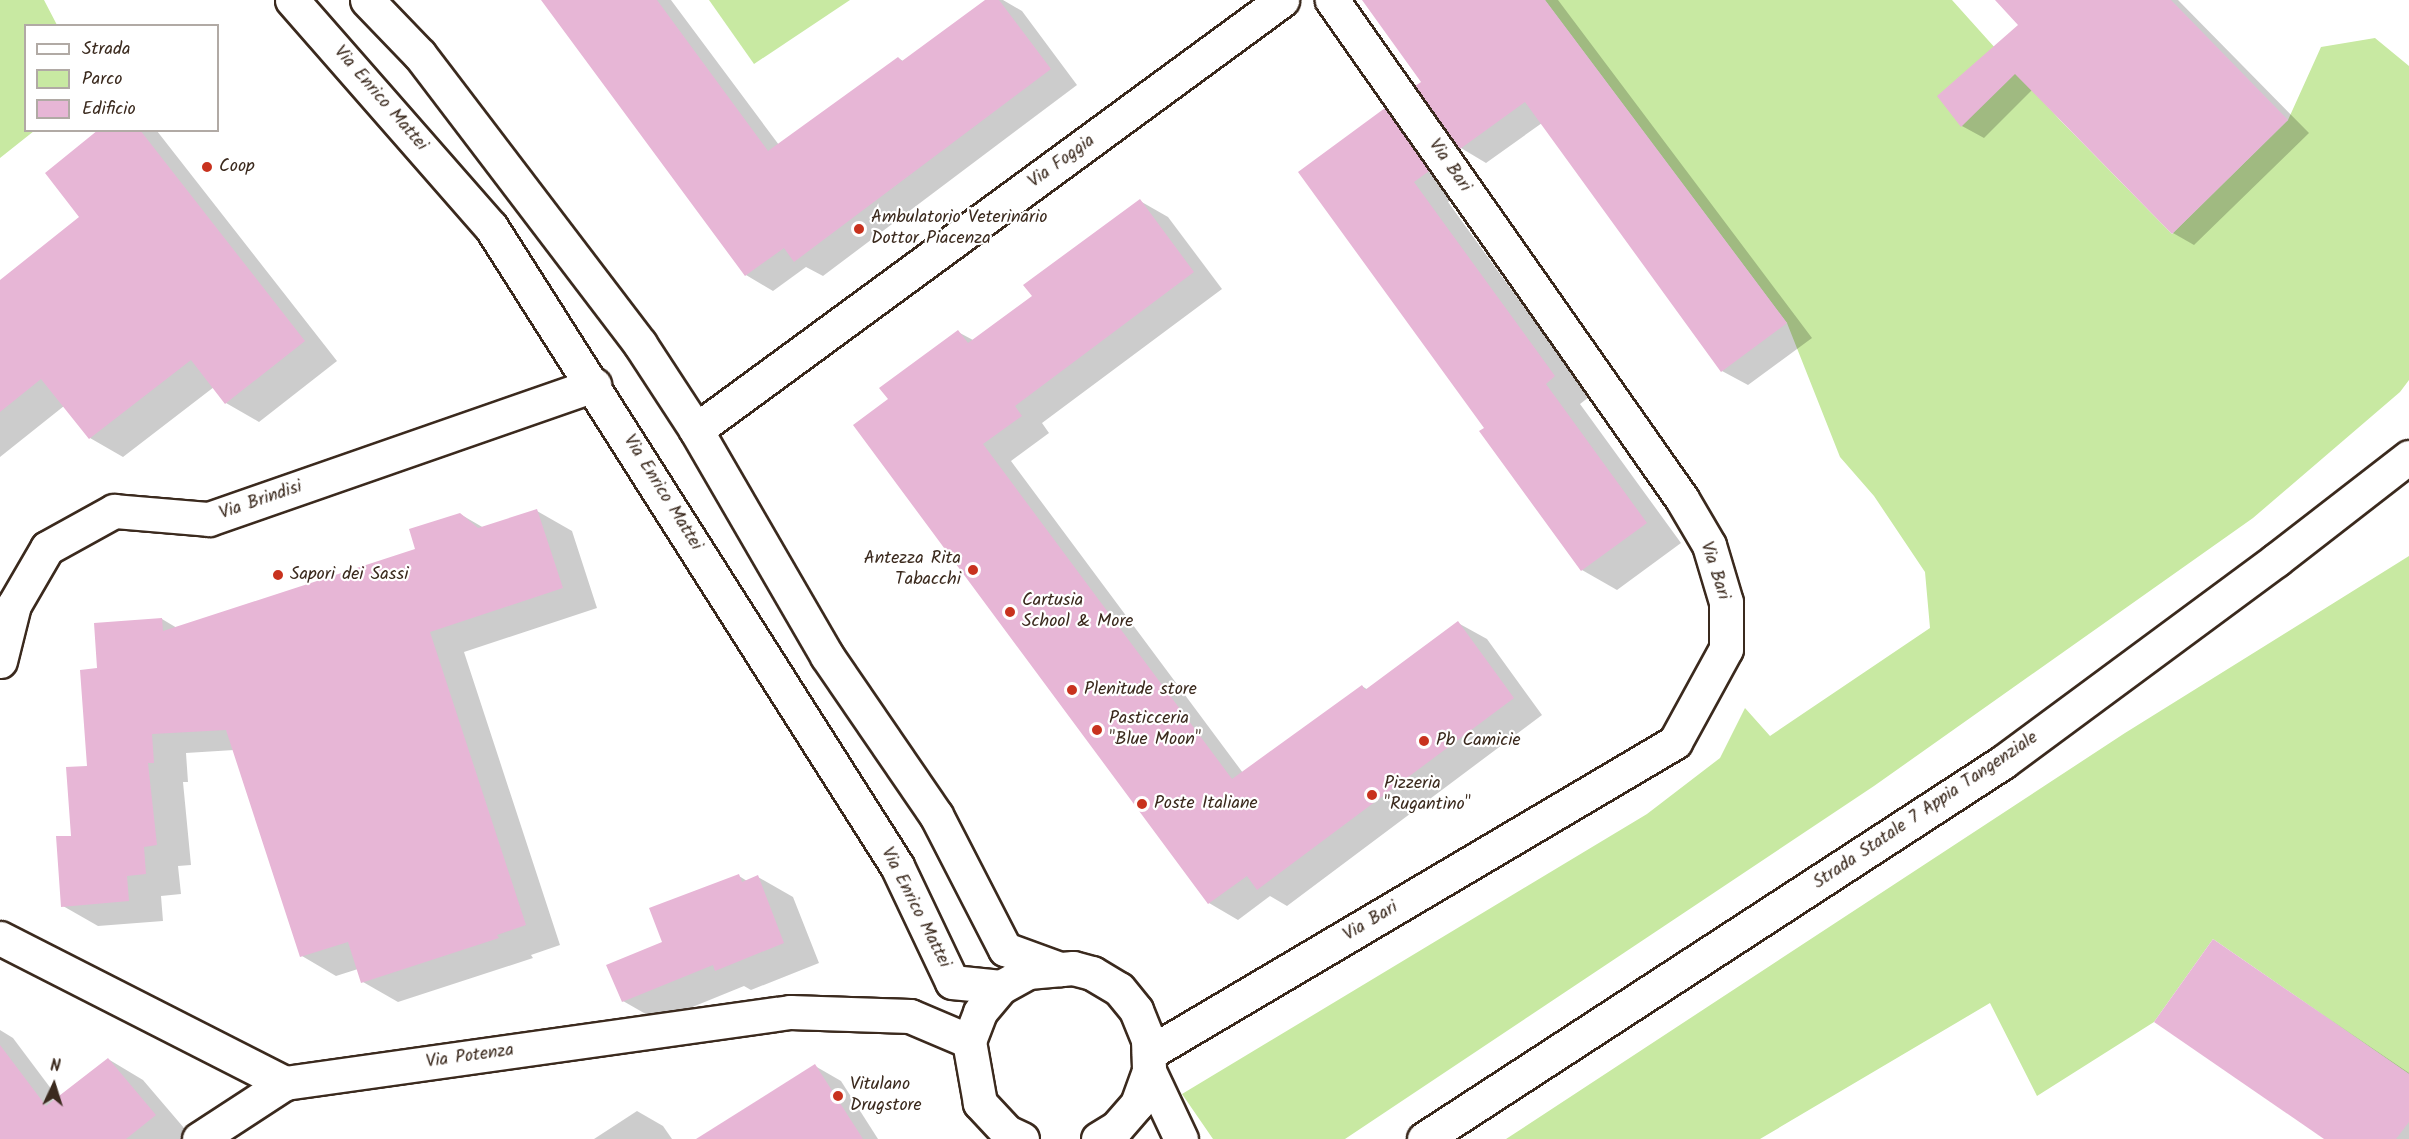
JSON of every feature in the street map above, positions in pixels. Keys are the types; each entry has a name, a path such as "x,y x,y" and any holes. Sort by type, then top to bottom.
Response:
{"main road":[{"name":"Via Enrico Mattei","path":"292,0 491,227 594,385 897,866 952,981 1001,987"},
{"path":"367,0 434,74 640,344 696,430 827,656 936,815 1005,949 1060,969"},
{"name":"Via Foggia","path":"696,430 1282,0"},
{"name":"Via Bari","path":"1149,1062 1675,742 1726,649 1726,602 1709,545 1682,499 1332,0"},
{"name":"Via Brindisi","path":"0,662 14,605 46,548 114,511 209,519 594,385"},
{"name":"Strada Statale 7 Appia Tangenziale","path":"1424,1139 2003,762 2276,560 2409,457"},
{"path":"0,938 285,1083 200,1139"},
{"path":"1008,1137 980,1103 969,1041 980,1012 1001,987 1028,972 1073,968 1092,973 1119,989 1136,1010 1148,1040 1149,1062 1137,1104 1116,1128 1098,1139"},
{"name":"Via Potenza","path":"285,1083 790,1012 910,1016 969,1041"},
{"path":"1149,1062 1181,1139"}],"green space":[{"path":"0,0 44,0 56,24 24,24 24,132 33,132 0,158"},
{"path":"709,0 850,0 754,64"},
{"path":"1545,0 1952,0 2059,119 2172,234 2288,120 2321,47 2375,38 2409,66 2409,380 2400,392 2253,518 1874,786 1345,1139 1213,1139 1182,1094 1647,814 1720,758 1745,708 1770,736 1930,628 1925,572 1874,496 1840,457 1787,323"},
{"path":"2409,556 2409,1074 2213,939 2154,1022 2037,1096 1990,1003 1760,1139 1506,1139 2125,733"}],"building":[{"path":"541,0 657,0 768,151 898,57 902,61 985,0 999,0 1051,69 794,262 784,248 745,276"},
{"path":"1362,0 1545,0 1787,323 1721,372 1525,102 1460,149 1415,86 1421,82"},
{"path":"1995,0 2171,0 2288,120 2172,234 2015,74 1961,127 1937,96 2018,25"},
{"path":"1385,108 1429,171 1414,182 1555,376 1546,384 1647,523 1581,571 1479,431 1484,428 1298,172"},
{"path":"96,132 142,132 305,341 225,404 191,360 89,439 41,379 0,412 0,280 79,217 45,173"},
{"path":"1140,199 1194,272 1015,406 1022,416 983,444 1232,779 1362,685 1365,690 1458,621 1514,698 1257,890 1247,876 1208,904 853,425 888,399 879,388 958,330 968,343 1032,296 1023,285"},
{"path":"537,509 563,588 430,632 526,925 497,935 499,938 361,983 348,942 300,957 226,730 152,734 154,763 148,763 157,845 144,847 146,874 127,876 129,901 61,907 56,836 71,836 66,767 87,766 80,670 97,668 94,623 162,618 163,631 415,549 409,529 460,513 478,528"},
{"path":"739,874 742,882 758,875 784,943 715,971 713,965 622,1002 606,965 662,942 649,908"},
{"path":"2213,939 2409,1074 2409,1122 2396,1139 2324,1139 2154,1022"},
{"path":"0,1045 46,1106 108,1058 156,1115 126,1139 0,1139"},
{"path":"815,1064 863,1139 696,1139"}],"place":[{"name":"Coop","path":"207,167"},
{"name":"Ambulatorio Veterinario Dottor Piacenza","path":"859,229"},
{"name":"Antezza Rita Tabacchi","path":"973,570"},
{"name":"Sapori dei Sassi","path":"278,575"},
{"name":"Cartusia School & More","path":"1010,612"},
{"name":"Plenitude store","path":"1072,690"},
{"name":"Pasticceria \"Blue Moon\"","path":"1097,730"},
{"name":"Pb Camicie","path":"1424,741"},
{"name":"Pizzeria \"Rugantino\"","path":"1372,795"},
{"name":"Poste Italiane","path":"1142,804"},
{"name":"Vitulano Drugstore","path":"838,1096"}]}
